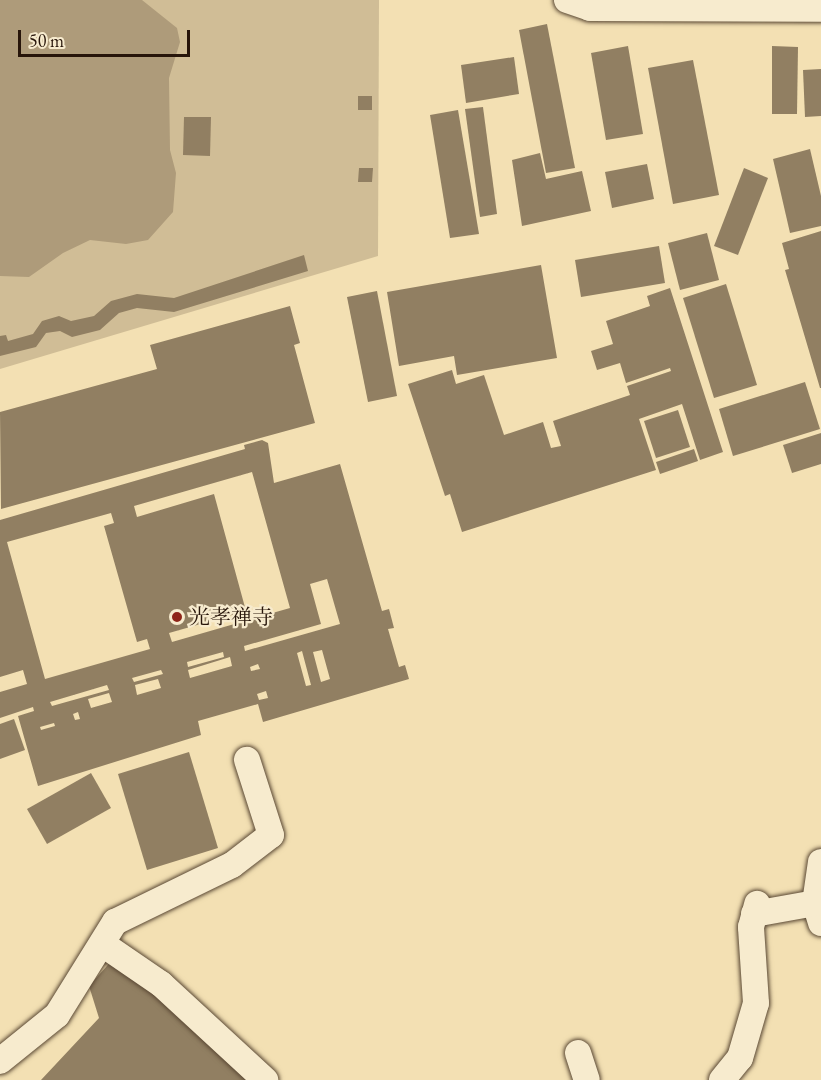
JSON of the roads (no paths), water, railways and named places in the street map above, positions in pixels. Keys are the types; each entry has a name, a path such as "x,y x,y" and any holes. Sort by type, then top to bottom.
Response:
{"street":[{"path":"567,0 590,9 821,9"},
{"path":"0,1060 57,1015 104,945 115,922 232,865 271,835 247,760"},
{"path":"722,1080 740,1058 756,1003 751,927 755,909 819,909 821,862"},
{"path":"104,945 161,984 265,1080"},
{"path":"578,1053 587,1080"}],"place":[{"name":"光孝禅寺","path":"177,617"}]}
